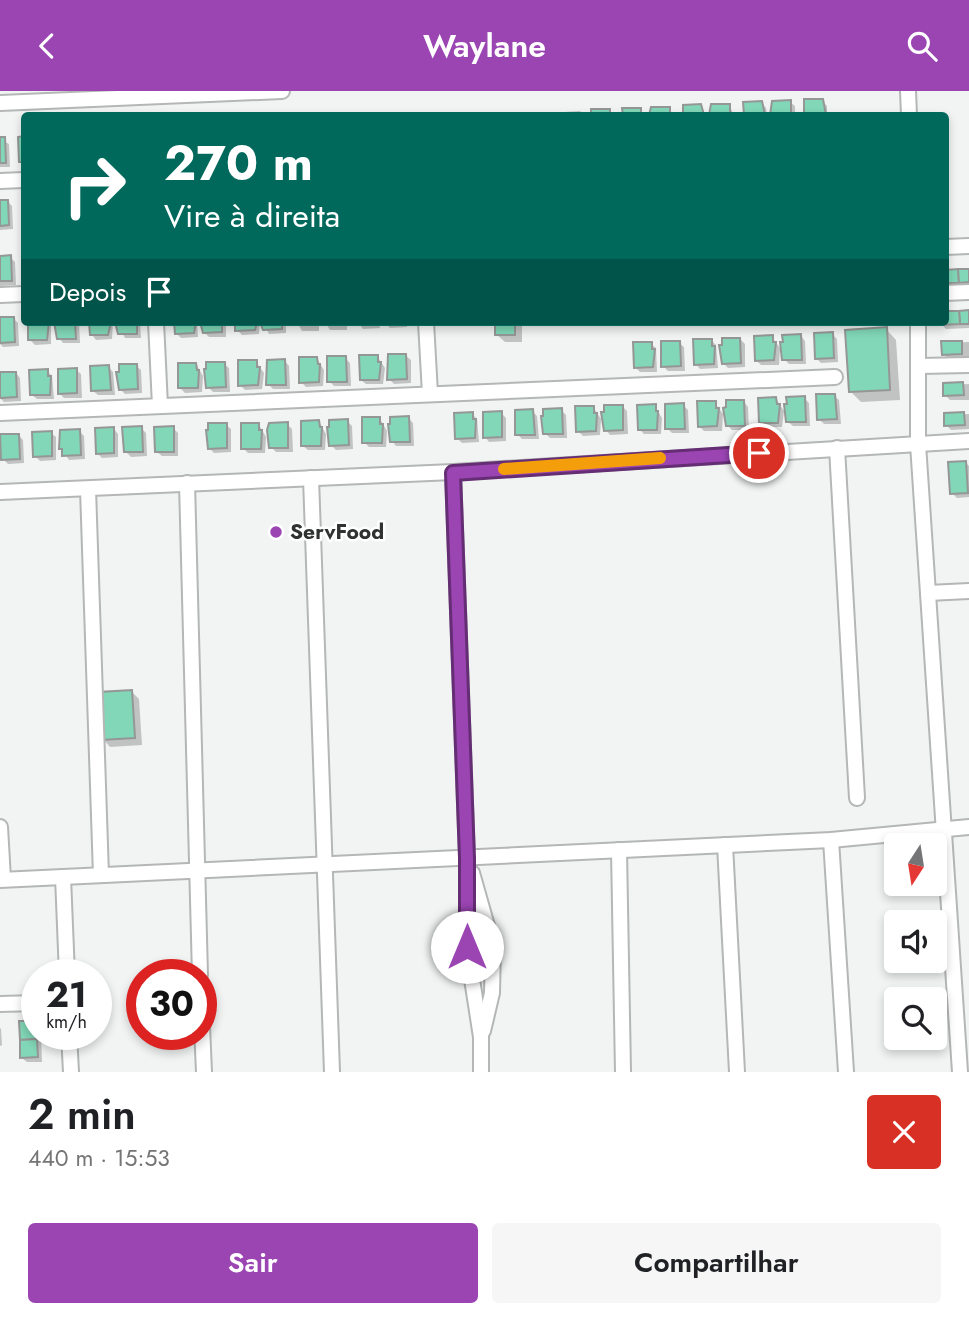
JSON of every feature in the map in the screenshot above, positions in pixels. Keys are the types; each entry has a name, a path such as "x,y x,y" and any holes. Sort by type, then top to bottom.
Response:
{"street":[{"path":"0,103 282,91"},
{"path":"908,91 909,112"},
{"path":"0,181 21,180"},
{"path":"949,247 969,246"},
{"path":"949,293 969,292"},
{"path":"0,295 21,294"},
{"path":"156,326 160,406"},
{"path":"426,326 430,394"},
{"path":"918,326 918,444 960,1072"},
{"path":"919,366 969,365"},
{"path":"0,413 835,377"},
{"path":"0,492 453,473 969,441"},
{"path":"836,448 857,798"},
{"path":"453,473 467,858 467,947 481,1037 481,1072"},
{"path":"311,478 332,1072"},
{"path":"187,483 199,959"},
{"path":"88,488 102,875"},
{"path":"928,593 969,591"},
{"path":"0,827 1,880 831,840 969,827"},
{"path":"831,840 846,1072"},
{"path":"725,845 737,1072"},
{"path":"619,850 623,1072"},
{"path":"467,858 493,947 492,993 481,1037"},
{"path":"63,877 66,959"},
{"path":"0,1004 21,1003"},
{"path":"70,1050 71,1072"},
{"path":"203,1050 204,1072"}],"building":[{"path":"804,99 823,99 825,112 804,112"},
{"path":"791,100 791,112 770,112 772,101"},
{"path":"762,101 764,112 744,112 743,102"},
{"path":"701,104 703,112 683,112 683,105"},
{"path":"711,104 730,104 730,112 710,112"},
{"path":"651,107 670,107 670,112 650,112"},
{"path":"622,108 641,108 641,112 623,112"},
{"path":"591,109 610,109 610,112 591,112"},
{"path":"21,136 21,162 19,162 18,137"},
{"path":"0,137 5,137 6,163 0,163"},
{"path":"0,200 8,200 9,225 0,226"},
{"path":"11,255 12,281 0,281 0,256"},
{"path":"958,269 959,283 949,283 949,270"},
{"path":"958,269 969,269 969,282 959,283"},
{"path":"969,310 969,324 960,324 959,311"},
{"path":"949,311 959,311 960,324 949,325"},
{"path":"0,317 14,317 15,342 0,343"},
{"path":"28,326 49,326 47,340 28,340"},
{"path":"55,326 75,326 76,339 57,339"},
{"path":"89,326 110,326 108,335 90,335"},
{"path":"116,326 137,326 137,334 118,334"},
{"path":"174,326 195,326 194,333 175,334"},
{"path":"201,326 222,326 222,332 203,333"},
{"path":"235,326 256,326 255,330 235,331"},
{"path":"262,326 282,326 282,329 263,330"},
{"path":"495,326 515,326 515,335 495,335"},
{"path":"887,327 890,390 849,392 845,330"},
{"path":"833,332 834,358 815,359 814,333"},
{"path":"801,334 802,360 782,360 782,335"},
{"path":"773,335 773,342 776,342 774,360 755,361 754,336"},
{"path":"722,338 740,338 741,363 722,364 719,345 722,345"},
{"path":"693,339 712,339 712,346 715,346 714,364 694,365"},
{"path":"661,341 680,341 681,366 661,367"},
{"path":"941,341 962,341 962,354 942,355"},
{"path":"633,342 652,342 652,349 655,349 653,367 634,368"},
{"path":"388,354 406,354 407,379 387,380"},
{"path":"359,355 378,355 378,362 381,362 379,380 360,380"},
{"path":"327,356 346,356 347,382 327,382"},
{"path":"299,357 317,357 320,364 319,382 299,383"},
{"path":"285,359 286,385 266,385 267,360"},
{"path":"238,360 257,360 257,367 260,367 258,385 238,386"},
{"path":"206,362 225,362 226,387 206,388"},
{"path":"178,363 196,363 199,370 198,388 178,388"},
{"path":"119,364 137,364 138,389 119,390 116,372 119,372"},
{"path":"109,365 111,390 91,391 90,366"},
{"path":"77,368 77,393 58,394 58,369"},
{"path":"48,369 48,376 51,376 50,395 30,395 29,370"},
{"path":"0,372 16,372 17,397 0,398"},
{"path":"963,382 964,395 943,396 943,383"},
{"path":"816,394 835,394 837,419 817,420"},
{"path":"805,396 806,422 786,422 786,397"},
{"path":"776,397 777,404 780,404 778,423 759,423 758,398"},
{"path":"726,400 744,400 745,426 726,426 723,408 726,407"},
{"path":"697,401 716,401 716,408 719,408 717,426 698,427"},
{"path":"684,403 685,429 665,429 665,404"},
{"path":"656,404 657,430 638,430 637,405"},
{"path":"604,405 623,405 623,430 604,431 601,412 604,412"},
{"path":"575,406 594,406 594,413 597,413 596,431 576,432"},
{"path":"562,408 563,434 543,434 543,409"},
{"path":"533,409 535,435 515,435 515,410"},
{"path":"502,411 502,437 483,438 483,412"},
{"path":"473,412 473,419 476,419 475,438 455,439 454,413"},
{"path":"964,412 965,425 944,426 944,413"},
{"path":"409,416 410,442 390,442 390,417"},
{"path":"362,417 380,417 380,424 383,424 382,443 362,443"},
{"path":"348,419 349,445 329,446 329,420"},
{"path":"319,420 322,427 321,446 301,446 301,421"},
{"path":"288,422 288,448 269,448 269,423"},
{"path":"208,423 227,423 227,448 208,449"},
{"path":"241,423 259,423 259,430 262,430 261,449 241,449"},
{"path":"142,426 143,452 124,452 122,427"},
{"path":"174,426 174,452 155,452 154,427"},
{"path":"114,427 114,453 96,454 95,428"},
{"path":"80,429 81,455 62,456 62,449 59,449 60,430"},
{"path":"52,431 52,456 33,457 32,432"},
{"path":"0,434 19,434 20,459 1,460"},
{"path":"966,461 968,493 950,494 948,462"},
{"path":"132,690 135,738 101,740 98,692"},
{"path":"20,1040 21,1050 38,1050 38,1057 20,1058"}],"slow traffic":[{"path":"504,469 660,458"}],"place":[{"name":"ServFood","path":"276,532"}],"route":[{"path":"467,947 467,858 453,473 759,453"}]}
